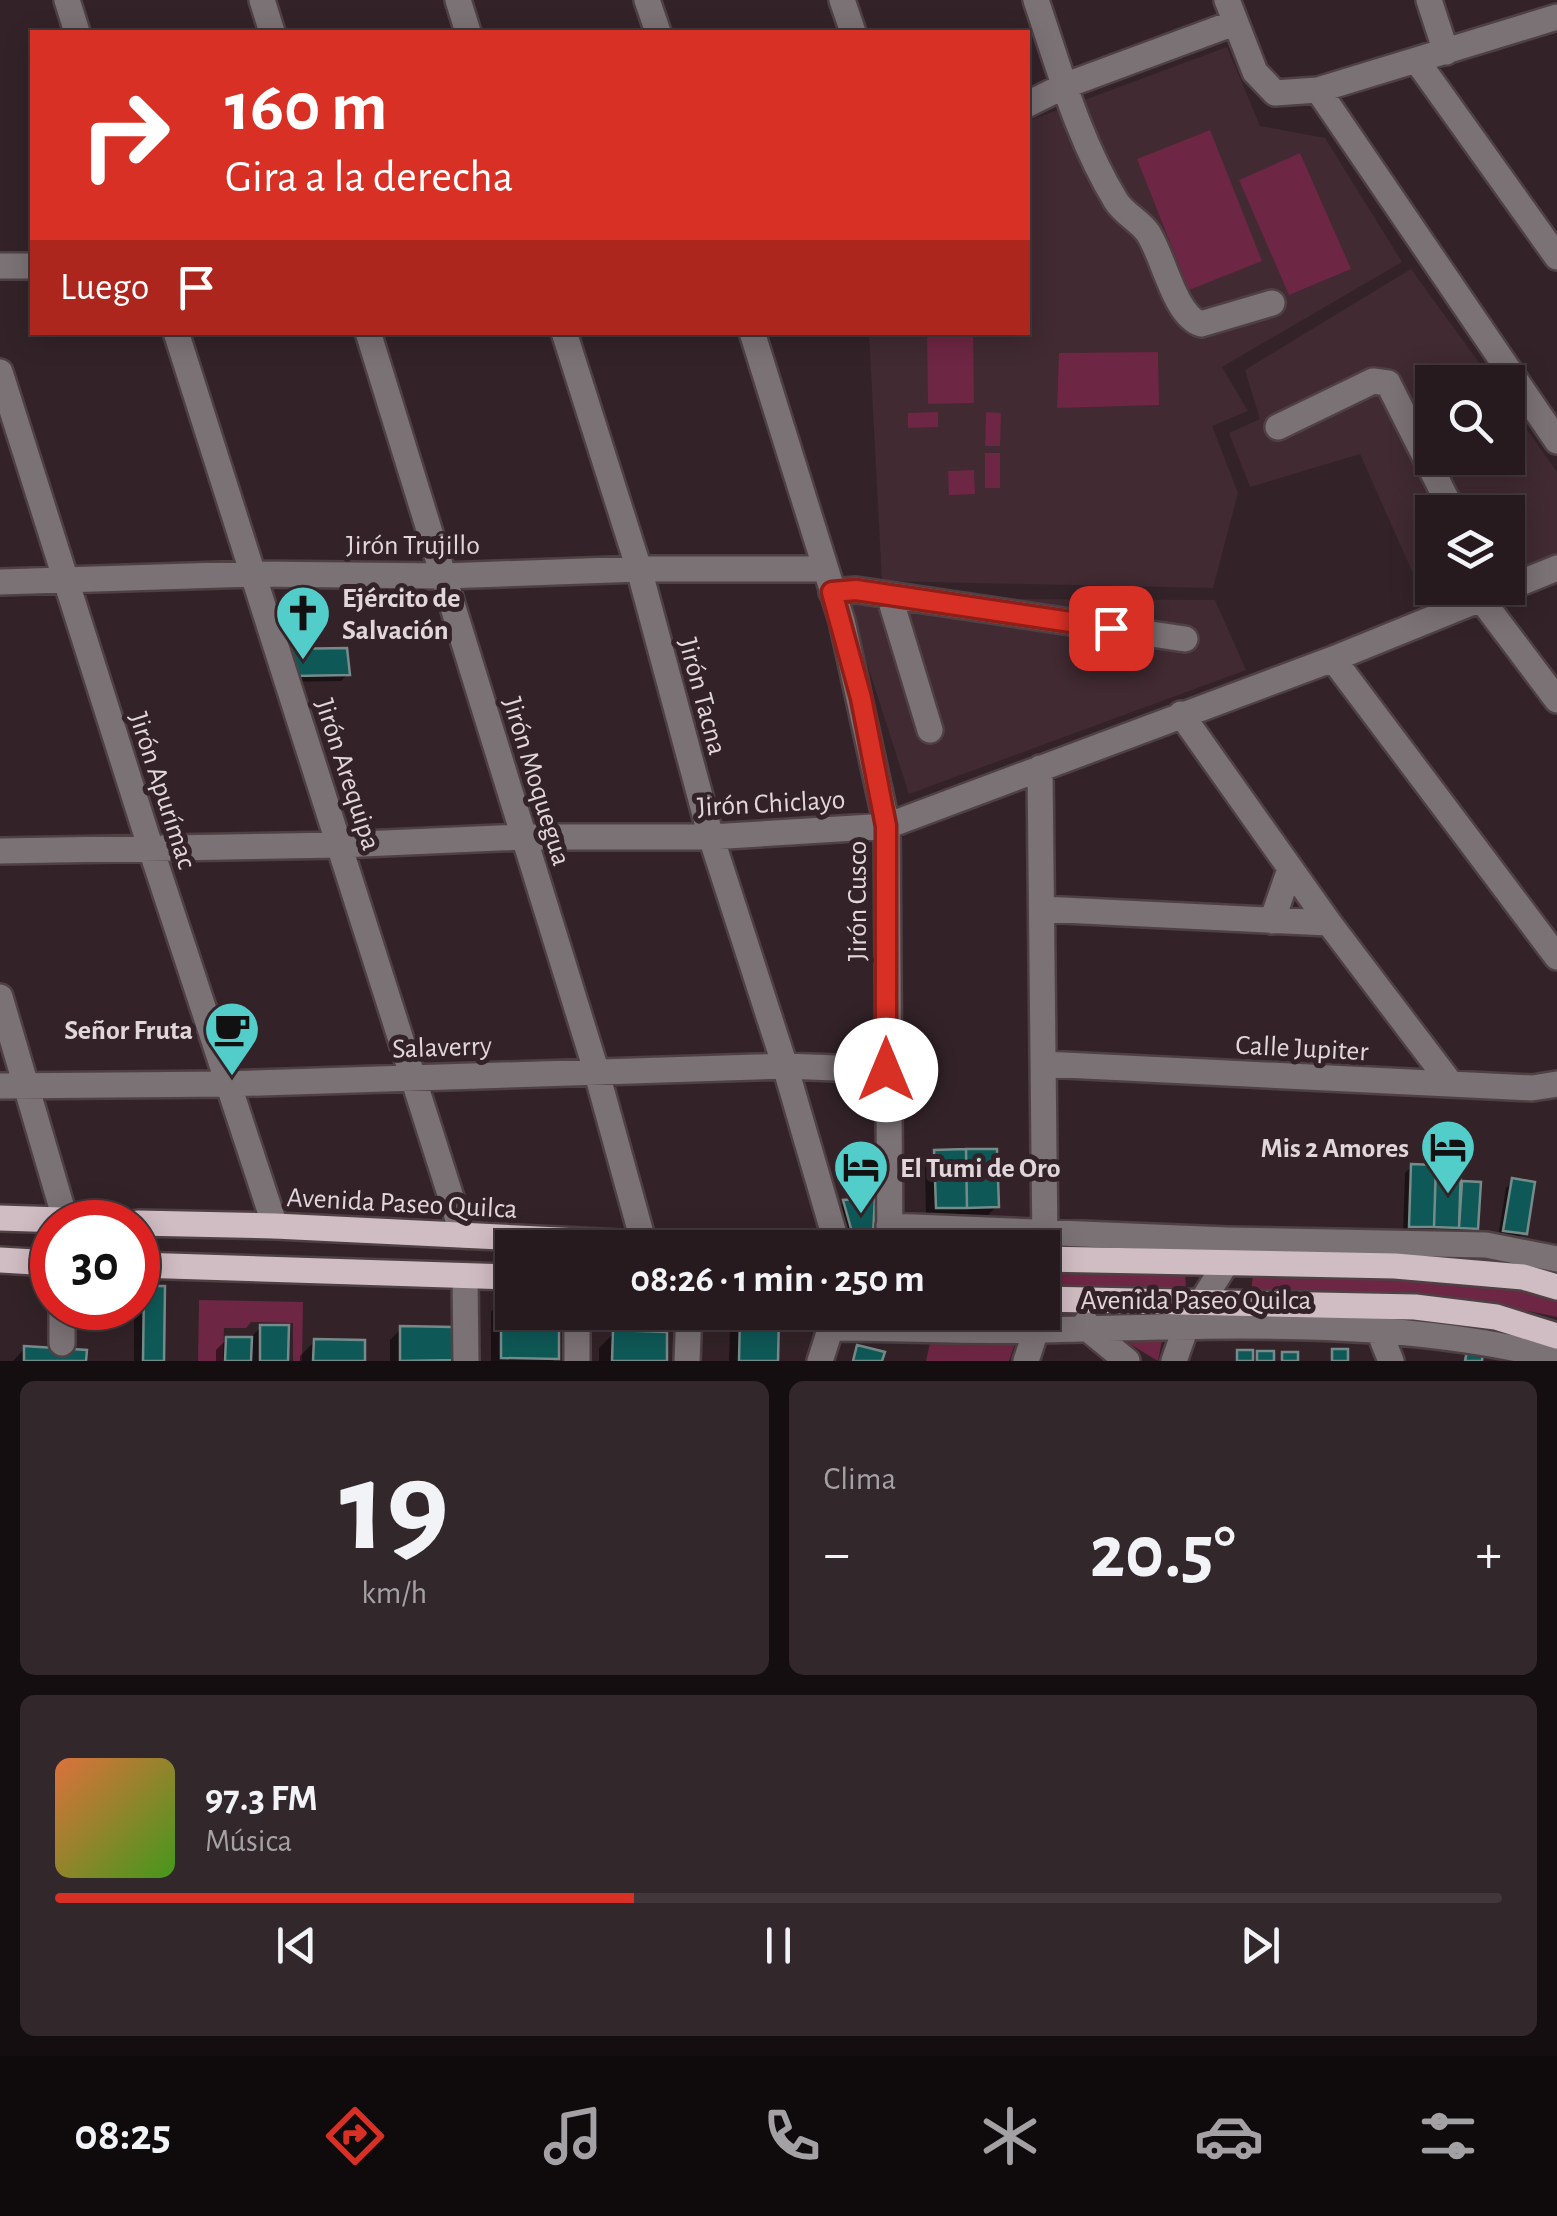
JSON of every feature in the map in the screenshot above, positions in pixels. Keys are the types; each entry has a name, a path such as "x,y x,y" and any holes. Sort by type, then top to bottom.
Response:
{"main road":[{"path":"0,1218 30,1220"},
{"name":"Avenida Paseo Quilca","path":"160,1223 495,1237"},
{"name":"Avenida Paseo Quilca","path":"1060,1258 1226,1252 1524,1277 1557,1288"},
{"path":"3,1265 30,1264"},
{"path":"160,1267 495,1277"},
{"name":"Avenida Paseo Quilca","path":"1060,1306 1078,1300 1203,1300 1415,1307 1496,1317 1557,1336"}],"street":[{"path":"67,0 77,30"},
{"path":"262,0 271,30"},
{"path":"458,0 467,30"},
{"path":"647,0 657,30"},
{"path":"842,0 852,30"},
{"path":"1036,0 1094,160 1118,205 1147,231 1187,316 1201,324 1272,303"},
{"path":"1429,0 1446,52"},
{"path":"1030,103 1231,12 1255,72 1276,93 1318,90 1557,18"},
{"path":"1417,61 1557,257"},
{"path":"1318,90 1557,441"},
{"path":"0,266 30,266"},
{"name":"Jirón Arequipa","path":"177,335 463,1235"},
{"name":"Jirón Moquegua","path":"369,335 596,1070 641,1230"},
{"name":"Jirón Tacna","path":"565,335 639,569 712,836 786,1066 833,1230"},
{"name":"Jirón Cusco","path":"753,335 861,698 886,826 889,1230"},
{"name":"Jirón Apurímac","path":"0,372 275,1226"},
{"path":"1278,427 1373,381 1388,383 1444,495"},
{"name":"Jirón Chiclayo","path":"1525,579 1557,568"},
{"name":"Jirón Trujillo","path":"0,582 253,574 444,576 639,569 829,580 856,590 1185,638"},
{"path":"888,595 930,730"},
{"name":"Jirón Chiclayo","path":"0,851 712,836 886,826 1332,659 1459,605"},
{"path":"1495,605 1557,700"},
{"path":"1332,659 1557,957"},
{"path":"1181,714 1329,924 1451,1084"},
{"path":"1040,768 1045,1230"},
{"path":"1272,920 1290,869"},
{"path":"1042,909 1329,924"},
{"path":"0,997 60,1200"},
{"path":"1392,1081 1420,1043"},
{"name":"Calle Jupiter","path":"1044,1064 1532,1088 1557,1084"},
{"name":"Salaverry","path":"0,1086 227,1084 786,1066 886,1070"},
{"path":"1060,1235 1226,1252 1486,1245 1557,1259"},
{"path":"1174,1361 1186,1327 1226,1252"},
{"path":"464,1276 466,1361"},
{"path":"1078,1300 1087,1328 1128,1361"},
{"path":"1369,1305 1391,1361"},
{"name":"Avenida Paseo Quilca","path":"1060,1318 1087,1328 1416,1332 1499,1343 1557,1358"},
{"path":"62,1330 62,1343"},
{"path":"577,1361 578,1330"},
{"path":"687,1361 688,1330"},
{"path":"820,1361 831,1330"},
{"path":"1026,1361 1036,1330"}],"shaded area":[{"path":"1227,47 1260,126 1325,138 1402,262 1222,367 1248,411 1212,426 1238,493 1213,588 882,581 869,335 1030,335 1030,120"},
{"path":"1210,130 1262,261 1189,290 1137,159"},
{"path":"1300,153 1351,269 1289,295 1239,180"},
{"path":"1411,269 1481,365 1415,365 1415,475 1525,475 1525,427 1557,472 1557,554 1525,566 1525,495 1415,495 1415,578 1360,454 1250,487 1229,433 1260,419 1245,370"},
{"path":"927,335 973,335 974,403 928,404"},
{"path":"1158,352 1159,405 1057,408 1059,353"},
{"path":"938,412 938,427 908,428 908,413"},
{"path":"986,412 1001,413 1000,446 985,446"},
{"path":"985,453 1000,453 1000,488 985,488"},
{"path":"974,470 975,494 949,495 948,471"},
{"path":"846,598 1215,600 1246,670 909,794"},
{"path":"1060,1268 1185,1272 1186,1289 1060,1285"},
{"path":"1253,1274 1508,1284 1557,1299 1557,1317 1443,1300 1251,1292"},
{"path":"199,1300 303,1302 302,1361 293,1361 293,1323 251,1322 246,1328 224,1328 223,1361 198,1361"},
{"path":"1163,1336 1158,1361 1128,1343"},
{"path":"930,1343 1015,1344 1009,1361 926,1361"}],"building":[{"path":"347,648 350,675 293,676 284,649"},
{"path":"966,1149 997,1149 999,1207 967,1208"},
{"path":"966,1149 967,1208 936,1208 934,1150"},
{"path":"1411,1164 1436,1165 1434,1227 1409,1227"},
{"name":"Mis 2 Amores","path":"1436,1165 1461,1166 1459,1228 1434,1227"},
{"path":"1512,1178 1535,1182 1527,1234 1503,1231"},
{"path":"1462,1181 1481,1182 1478,1229 1459,1228"},
{"name":"El Tumi de Oro","path":"875,1198 873,1230 851,1230 843,1200"},
{"path":"160,1286 165,1286 164,1361 143,1361 143,1330 160,1330"},
{"path":"260,1325 289,1325 288,1361 260,1361"},
{"path":"400,1326 454,1327 454,1360 400,1361"},
{"path":"501,1330 559,1330 559,1359 501,1358"},
{"path":"613,1330 667,1332 667,1361 612,1361"},
{"path":"740,1330 779,1330 778,1361 739,1361"},
{"path":"226,1337 252,1337 251,1361 225,1361"},
{"path":"314,1339 365,1340 365,1361 313,1361"},
{"path":"857,1345 885,1352 882,1361 853,1361"},
{"path":"24,1346 87,1350 86,1361 24,1361"},
{"path":"1332,1349 1348,1349 1348,1361 1332,1361"},
{"path":"1237,1350 1253,1350 1253,1361 1237,1361"},
{"path":"1257,1351 1274,1351 1274,1361 1257,1361"},
{"path":"1467,1351 1483,1352 1482,1361 1465,1361"},
{"path":"1282,1352 1298,1352 1298,1361 1282,1361"}],"place":[{"name":"Ejército de Salvación","path":"303,662"},
{"name":"Señor Fruta","path":"232,1078"},
{"name":"Mis 2 Amores","path":"1448,1196"},
{"name":"El Tumi de Oro","path":"861,1216"}],"route":[{"path":"886,1070 886,826 861,698 832,592 856,590 1111,628"}]}
